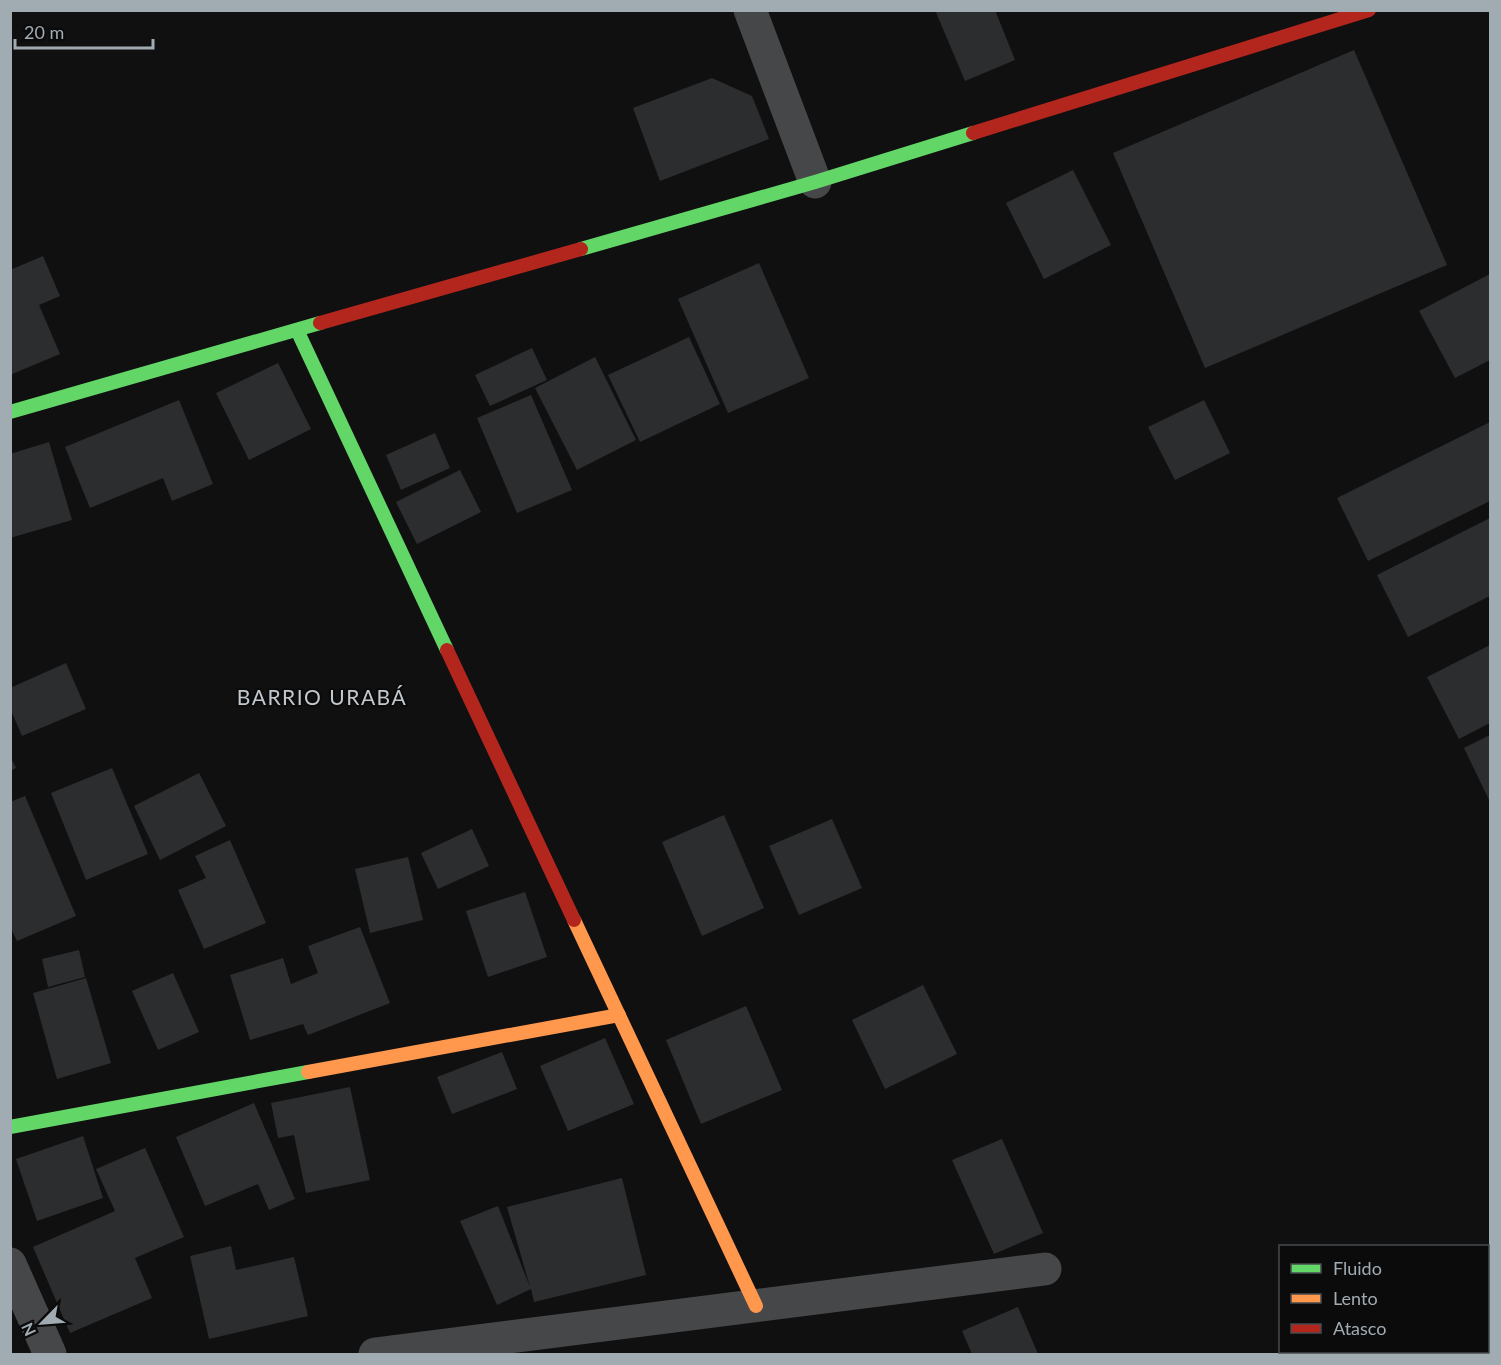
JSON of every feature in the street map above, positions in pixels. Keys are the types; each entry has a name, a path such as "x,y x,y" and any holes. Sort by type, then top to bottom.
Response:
{"street":[{"path":"750,10 815,182"},
{"path":"10,412 815,182 1370,10"},
{"path":"297,330 756,1306"},
{"path":"10,1128 619,1015"},
{"path":"10,1263 50,1354"},
{"path":"375,1354 1045,1269"}],"building":[{"path":"935,10 995,10 1015,60 965,81"},
{"path":"1354,50 1447,265 1205,368 1113,153"},
{"path":"712,78 752,96 769,139 660,181 633,108"},
{"path":"1073,170 1111,245 1044,279 1006,203"},
{"path":"43,256 60,296 39,305 60,354 10,375 10,270"},
{"path":"759,263 809,378 728,413 678,299"},
{"path":"1490,274 1490,360 1455,378 1419,311"},
{"path":"689,337 720,404 640,442 608,375"},
{"path":"532,348 547,380 490,406 475,375"},
{"path":"595,357 636,440 577,470 535,388"},
{"path":"278,363 311,429 249,460 216,393"},
{"path":"531,395 572,490 517,513 477,418"},
{"path":"179,400 213,484 172,501 163,478 90,508 65,447"},
{"path":"1204,400 1230,453 1175,480 1148,427"},
{"path":"1490,422 1490,501 1368,561 1337,498"},
{"path":"435,433 450,468 401,490 386,455"},
{"path":"49,442 72,520 10,538 10,454"},
{"path":"460,470 481,512 417,544 396,502"},
{"path":"1490,518 1490,596 1408,637 1377,575"},
{"path":"1490,645 1490,723 1459,739 1427,677"},
{"path":"66,663 86,709 22,736 10,708 10,688"},
{"path":"1490,735 1490,802 1464,748"},
{"path":"10,756 16,768 10,771"},
{"path":"112,768 148,854 86,880 51,793"},
{"path":"199,773 226,826 160,860 134,806"},
{"path":"25,796 76,916 17,941 10,926 10,802"},
{"path":"724,815 764,908 702,936 662,842"},
{"path":"832,819 862,888 799,915 769,846"},
{"path":"472,829 489,866 438,889 421,853"},
{"path":"230,840 266,923 204,949 178,890 206,878 195,856"},
{"path":"408,857 423,920 370,933 355,869"},
{"path":"525,892 547,957 488,977 466,911"},
{"path":"360,927 390,1003 308,1035 303,1024 250,1040 230,975 283,958 291,984 318,973 308,946"},
{"path":"79,950 85,977 48,987 42,959"},
{"path":"173,973 199,1032 158,1050 132,991"},
{"path":"86,978 111,1063 57,1079 33,993"},
{"path":"923,985 957,1054 885,1089 852,1020"},
{"path":"746,1006 782,1090 701,1124 666,1040"},
{"path":"605,1038 634,1104 568,1131 540,1066"},
{"path":"502,1052 517,1089 452,1114 437,1077"},
{"path":"350,1087 370,1180 306,1193 294,1135 278,1138 271,1103"},
{"path":"254,1103 295,1199 269,1210 258,1184 205,1206 176,1137"},
{"path":"83,1136 103,1198 37,1221 16,1159"},
{"path":"1002,1139 1043,1233 994,1254 952,1160"},
{"path":"145,1148 184,1237 135,1258 152,1298 70,1333 33,1247 115,1211 96,1169"},
{"path":"622,1178 646,1275 534,1302 531,1289 497,1305 460,1221 498,1206 530,1287 507,1207"},
{"path":"231,1246 236,1270 294,1257 308,1316 209,1339 190,1256"},
{"path":"1018,1307 1038,1354 972,1354 962,1331"}],"traffic: fast":[{"path":"581,249 815,182 973,133"},
{"path":"10,412 320,323"},
{"path":"297,330 447,650"},
{"path":"10,1127 308,1072"}],"traffic: slow":[{"path":"574,920 756,1306"},
{"path":"308,1072 619,1015"}],"traffic: jam":[{"path":"973,133 1369,10"},
{"path":"320,323 581,249"},
{"path":"447,650 574,920"}],"district":[{"name":"BARRIO URABÁ","path":"322,698"}]}
